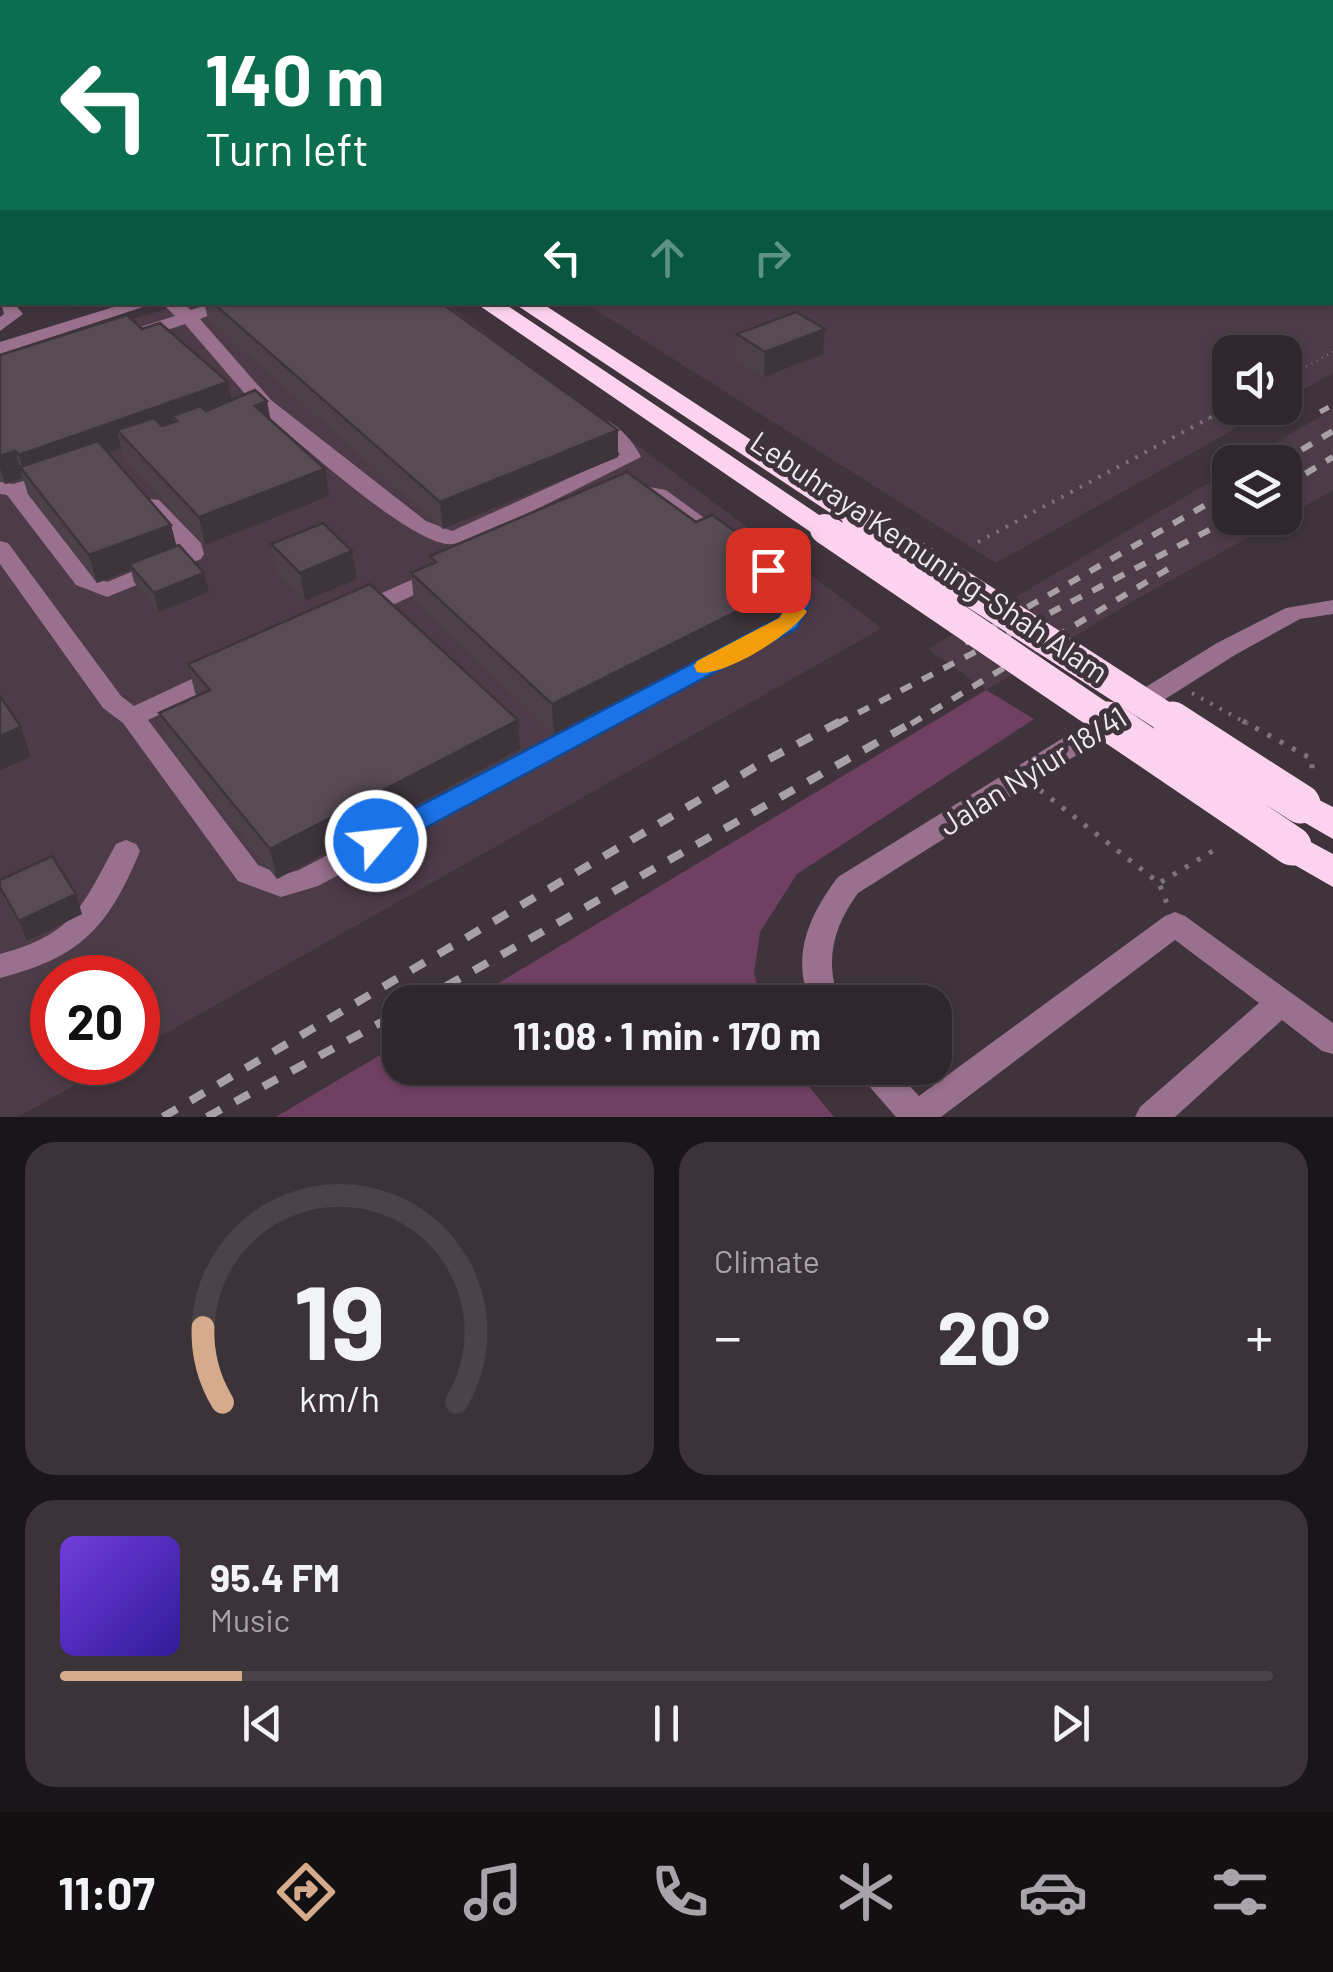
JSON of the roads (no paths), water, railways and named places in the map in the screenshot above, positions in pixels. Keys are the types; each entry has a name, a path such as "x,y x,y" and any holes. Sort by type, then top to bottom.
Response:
{"highway":[{"name":"Lebuhraya Kemuning–Shah Alam","path":"488,305 1333,873"},
{"name":"Lebuhraya Kemuning–Shah Alam","path":"527,305 1333,825"}],"street":[{"path":"0,326 14,314 6,305"},
{"path":"0,348 140,305"},
{"path":"173,305 188,317 264,404 418,526 450,538 469,534 631,458 624,443 582,414"},
{"path":"113,341 225,305"},
{"path":"213,423 264,404"},
{"path":"75,471 7,489 84,580 107,590 192,554 194,548 132,486"},
{"path":"0,548 112,702 132,716 248,873 281,886 308,878 789,622 797,604 795,589 658,495 625,495"},
{"path":"346,618 470,560"},
{"name":"Jalan Nyiur 18/41","path":"822,985 817,952 824,913 848,885 1174,683 1294,614 1333,607"},
{"path":"132,716 239,667"},
{"path":"0,966 16,963 88,925 104,905 126,851"},
{"path":"889,1085 916,1117 1175,924 1333,1041"},
{"path":"1152,1117 1281,1002"}],"railway":[{"path":"1320,412 1333,405"},
{"path":"1302,449 1333,431"},
{"path":"1302,476 1333,457"},
{"path":"965,643 1212,501"},
{"path":"837,724 1212,528"},
{"path":"911,724 1168,569"},
{"path":"163,1117 765,761 841,721"},
{"path":"448,985 915,721"},
{"path":"207,1117 382,1022"}]}
